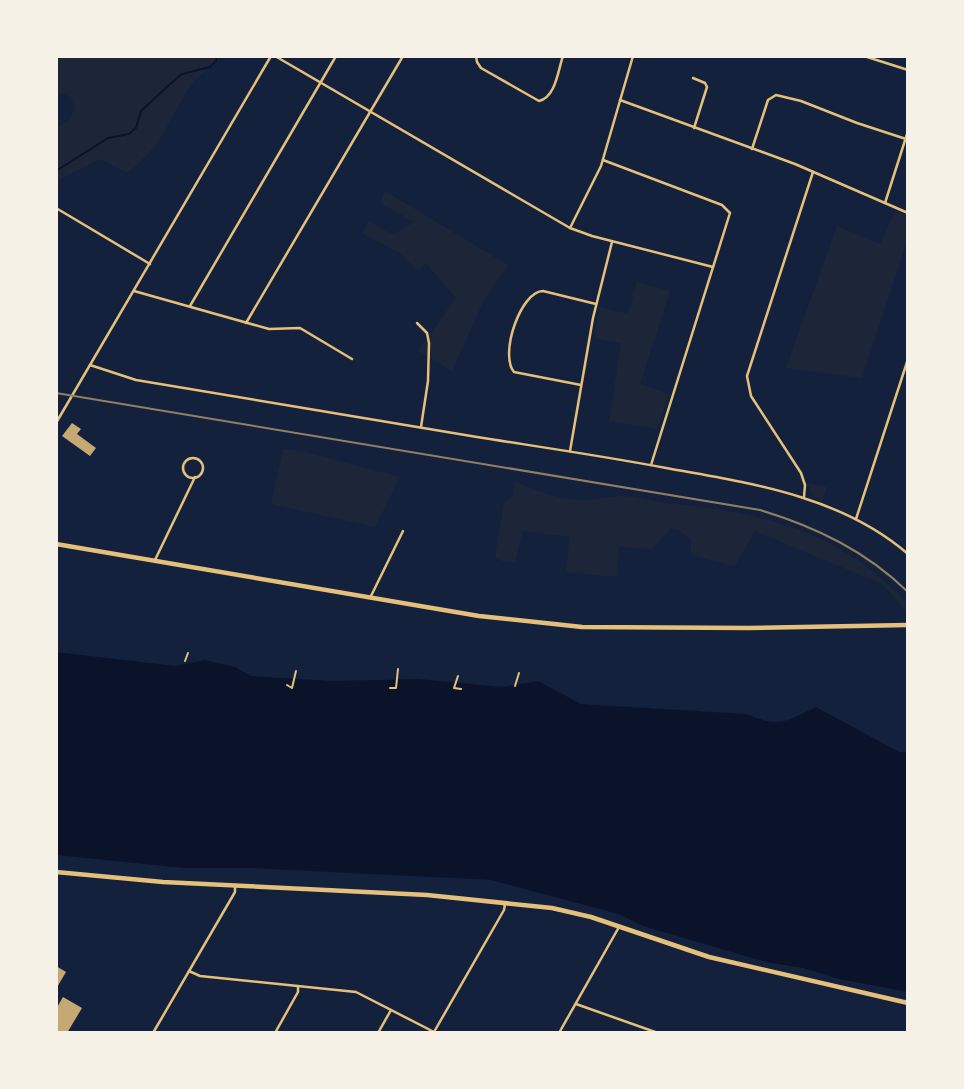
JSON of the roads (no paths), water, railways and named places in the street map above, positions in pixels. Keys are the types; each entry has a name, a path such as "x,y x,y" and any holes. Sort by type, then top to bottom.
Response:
{"main road":[{"path":"56,544 479,616 594,628 908,625"},
{"path":"56,872 135,880 418,895 567,911 732,963 908,1003"}],"street":[{"path":"56,423 273,56 570,228 612,242 713,267"},
{"path":"190,306 336,56"},
{"path":"246,323 403,56"},
{"path":"476,56 480,66 539,100 551,94 563,56"},
{"path":"570,228 603,160 633,56"},
{"path":"865,56 908,70"},
{"path":"693,78 707,86 694,128"},
{"path":"752,149 767,102 776,94 906,139"},
{"path":"621,100 813,172 908,213"},
{"path":"884,203 908,131"},
{"path":"603,160 726,206 729,211 729,219 651,465"},
{"path":"804,497 805,485 800,473 751,396 747,376 813,172"},
{"path":"56,208 150,264"},
{"path":"570,452 596,304 612,242"},
{"path":"134,291 274,330 300,328 352,359"},
{"path":"582,385 515,373 509,364 510,339 528,300 536,292 543,291 596,304"},
{"path":"417,323 427,333 429,343 428,381 421,427"},
{"path":"856,519 908,359"},
{"path":"90,365 136,380 651,465 804,497 856,519 908,554"},
{"path":"155,560 195,477 202,472 203,465 200,460 191,458 185,462 184,472 195,477"},
{"path":"371,596 403,531"},
{"path":"153,1033 236,886"},
{"path":"190,971 200,976 356,992 435,1032 504,910 505,903"},
{"path":"559,1033 619,927"},
{"path":"275,1033 298,992 298,986"},
{"path":"576,1004 658,1033"},
{"path":"378,1033 391,1010"}],"waterway":[{"path":"56,171 108,138 129,134 136,128 141,111 169,85 182,74 210,67 217,56"}],"railway":[{"path":"56,393 760,510 801,524 839,542 875,564 908,592"}]}
